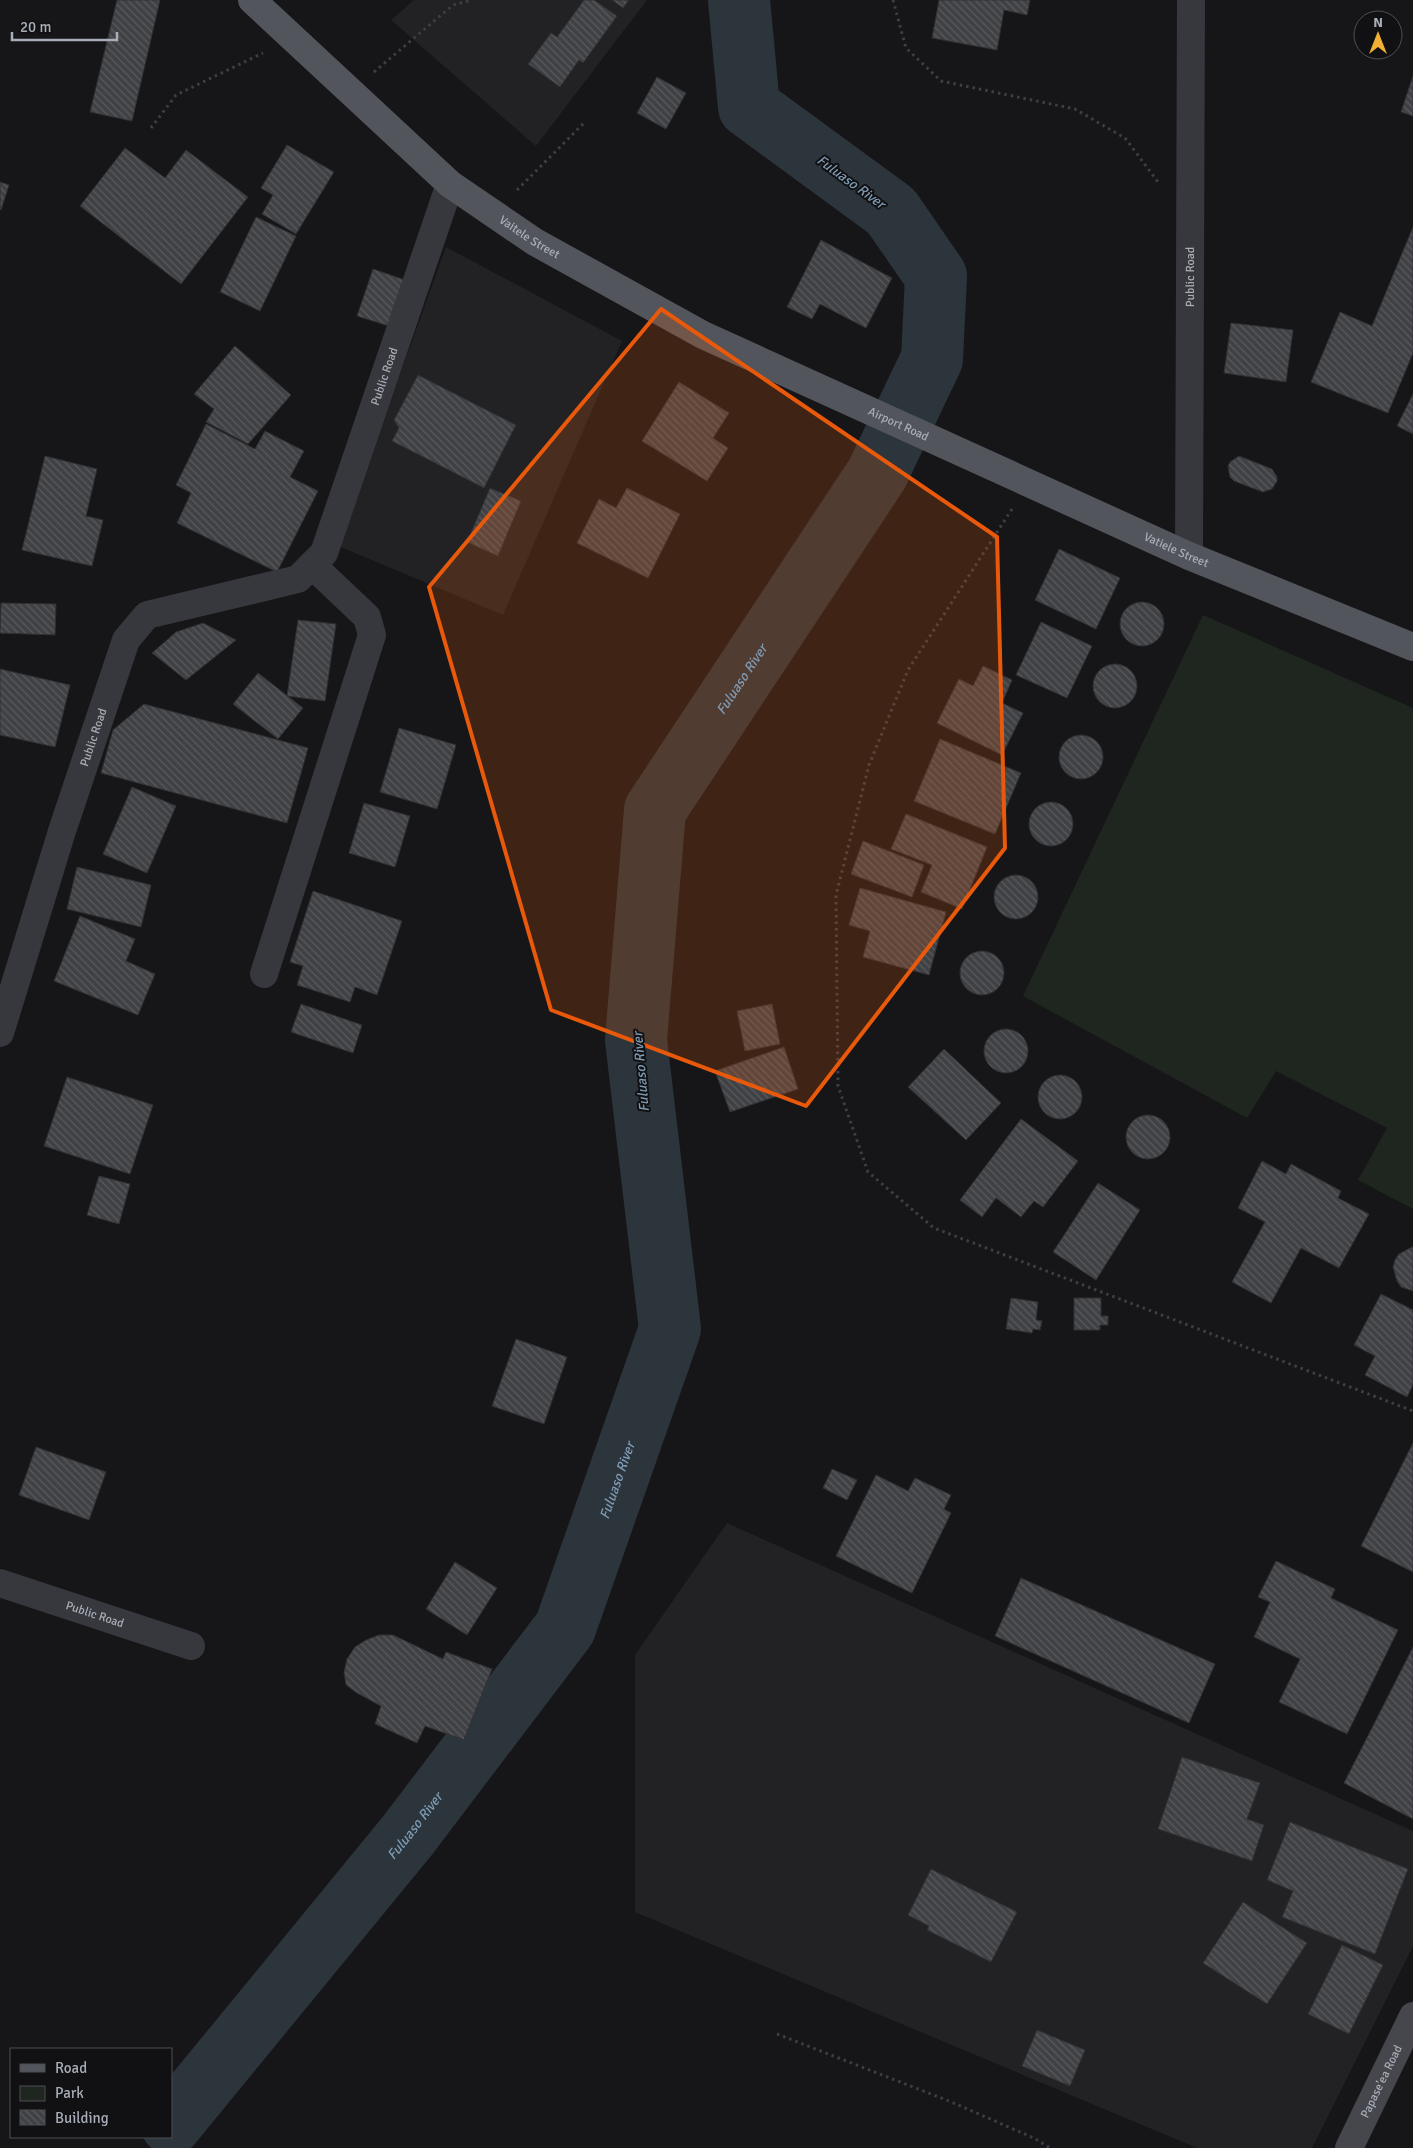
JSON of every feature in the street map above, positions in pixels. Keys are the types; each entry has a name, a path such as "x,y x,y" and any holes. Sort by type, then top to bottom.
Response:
{"main road":[{"name":"Vaitele Street","path":"252,0 450,184 535,242 703,335 855,405"},
{"name":"Airport Road","path":"855,405 942,444"},
{"name":"Vatiele Street","path":"942,444 1189,556 1413,647"},
{"name":"Papase'ea Road","path":"1349,2148 1413,2016"}],"street":[{"name":"Public Road","path":"1189,556 1191,0"},
{"name":"Public Road","path":"0,1032 62,831 126,640 147,615 298,579 324,553 450,184"},
{"path":"264,974 372,635 367,617 312,565"},
{"name":"Public Road","path":"0,1583 191,1646"}],"path":[{"path":"351,92 453,5 472,0"},
{"path":"893,0 906,48 941,81 1075,109 1125,138 1162,187"},
{"path":"151,128 176,95 292,38"},
{"path":"494,214 586,121"},
{"path":"1026,482 1003,526 908,670 869,765 836,895 838,1086 868,1172 934,1228 1413,1410"},
{"path":"777,2034 949,2101 1034,2138 1050,2148"}],"highlighted area":[{"path":"661,309 997,537 1005,848 806,1106 551,1010 429,587"}],"shaded area":[{"path":"414,0 647,0 536,146 391,20"},
{"path":"446,247 622,341 503,615 338,546"},
{"path":"727,1523 1413,1831 1413,1946 1312,2148 1197,2148 635,1912 635,1655"}],"green space":[{"path":"1203,615 1413,708 1413,1209 1358,1180 1387,1128 1276,1071 1247,1118 1023,996"}],"building":[{"path":"117,0 160,0 132,121 90,112"},
{"path":"584,0 594,0 617,16 583,63 579,60 560,87 528,64 551,33 557,37"},
{"path":"612,0 629,0 623,8"},
{"path":"939,0 1030,0 1027,15 1004,10 997,50 932,38"},
{"path":"1413,76 1413,116 1401,112"},
{"path":"657,77 686,93 666,129 637,113"},
{"path":"287,145 334,172 296,234 262,214 273,195 261,188"},
{"path":"125,148 165,178 186,150 248,197 181,284 80,206"},
{"path":"0,182 9,185 1,210 0,209"},
{"path":"256,217 296,236 260,311 220,292"},
{"path":"1413,227 1413,353 1388,413 1311,382 1340,312 1372,326"},
{"path":"821,240 892,278 866,328 820,304 812,319 787,307"},
{"path":"373,269 405,280 389,326 357,316"},
{"path":"1231,323 1293,330 1286,382 1224,373"},
{"path":"235,346 291,395 248,444 206,422 214,409 194,394"},
{"path":"418,375 516,425 484,488 392,441 399,428 394,420"},
{"path":"679,382 729,413 713,438 728,448 707,481 642,441"},
{"path":"1413,394 1413,434 1397,426"},
{"path":"206,424 255,449 265,431 304,451 290,477 318,491 277,572 177,523 191,493 176,485"},
{"path":"45,456 97,469 86,516 103,520 92,566 22,550"},
{"path":"1239,456 1272,469 1277,477 1277,481 1272,489 1263,492 1234,481 1230,477 1228,466 1230,462"},
{"path":"490,488 521,501 498,556 467,542"},
{"path":"627,488 680,514 648,578 577,543 599,499 616,508"},
{"path":"1059,549 1120,578 1096,629 1035,600"},
{"path":"1138,602 1146,602 1158,608 1164,624 1158,640 1146,646 1138,646 1126,640 1120,628 1120,620 1126,608"},
{"path":"1,603 56,604 55,635 0,633"},
{"path":"298,620 336,624 325,701 287,696"},
{"path":"1041,622 1092,646 1067,698 1016,675"},
{"path":"203,623 236,640 186,680 152,653 176,632"},
{"path":"1111,664 1119,664 1131,670 1137,686 1131,702 1119,708 1111,708 1099,702 1093,690 1093,682 1099,670"},
{"path":"983,666 1012,680 1002,703 1023,713 1002,755 937,723 959,679 973,686"},
{"path":"0,669 70,685 55,747 0,735"},
{"path":"258,673 303,708 278,739 233,704"},
{"path":"144,704 308,748 287,823 101,773 113,730"},
{"path":"399,728 456,745 437,809 380,792"},
{"path":"1077,735 1085,735 1097,741 1103,757 1097,773 1085,779 1077,779 1065,773 1059,761 1059,753 1065,741"},
{"path":"940,739 1021,773 995,834 914,801"},
{"path":"132,787 176,806 147,873 103,854"},
{"path":"1047,802 1055,802 1067,808 1073,824 1067,840 1055,846 1047,846 1035,840 1029,828 1029,820 1035,808"},
{"path":"364,803 410,816 395,867 349,853"},
{"path":"906,814 987,847 962,909 921,892 932,865 891,849"},
{"path":"863,841 924,865 912,897 851,874"},
{"path":"77,867 151,885 141,927 67,909"},
{"path":"1012,875 1020,875 1032,881 1038,897 1032,913 1020,919 1012,919 1000,913 994,901 994,893 1000,881"},
{"path":"860,888 946,912 929,975 863,957 870,931 849,925"},
{"path":"313,891 402,921 377,995 355,987 350,1002 297,985 303,966 290,962"},
{"path":"80,916 135,939 126,961 155,974 138,1015 54,981"},
{"path":"978,951 986,951 998,957 1004,973 998,989 986,995 978,995 966,989 960,977 960,969 966,957"},
{"path":"301,1004 362,1025 353,1053 291,1032"},
{"path":"772,1004 780,1044 745,1051 737,1011"},
{"path":"1002,1029 1010,1029 1022,1035 1028,1051 1022,1067 1010,1073 1002,1073 990,1067 984,1055 984,1047 990,1035"},
{"path":"784,1047 798,1089 730,1112 715,1071"},
{"path":"944,1049 1001,1103 966,1140 908,1087"},
{"path":"1056,1075 1064,1075 1076,1081 1082,1097 1076,1113 1064,1119 1056,1119 1044,1113 1038,1101 1038,1093 1044,1081"},
{"path":"67,1077 153,1105 130,1174 44,1146"},
{"path":"1144,1115 1152,1115 1164,1121 1170,1137 1164,1153 1152,1159 1144,1159 1132,1153 1126,1141 1126,1133 1132,1121"},
{"path":"1021,1119 1078,1161 1043,1207 1034,1201 1021,1217 996,1198 982,1217 960,1200"},
{"path":"1262,1161 1286,1174 1291,1164 1341,1191 1338,1198 1369,1214 1339,1268 1301,1248 1271,1303 1232,1282 1265,1222 1238,1208"},
{"path":"99,1176 130,1184 119,1224 87,1215"},
{"path":"1098,1183 1140,1210 1096,1280 1053,1252"},
{"path":"1412,1247 1413,1291 1401,1287 1393,1267 1399,1254"},
{"path":"1381,1294 1413,1310 1413,1385 1407,1397 1365,1375 1375,1356 1354,1345"},
{"path":"1011,1298 1038,1302 1036,1320 1042,1321 1040,1330 1033,1329 1032,1333 1006,1329"},
{"path":"1074,1298 1101,1298 1101,1316 1108,1316 1108,1325 1100,1325 1100,1330 1074,1330"},
{"path":"516,1339 567,1357 544,1424 492,1406"},
{"path":"1413,1443 1413,1572 1361,1546"},
{"path":"36,1447 106,1472 89,1520 19,1495"},
{"path":"832,1469 857,1480 847,1500 823,1488"},
{"path":"876,1475 908,1491 915,1478 951,1495 944,1509 951,1513 912,1593 836,1556"},
{"path":"1276,1561 1335,1589 1331,1598 1398,1630 1347,1734 1279,1702 1300,1659 1254,1637 1270,1602 1258,1597"},
{"path":"455,1562 497,1588 467,1635 426,1609"},
{"path":"1021,1578 1215,1664 1189,1723 995,1636"},
{"path":"379,1635 393,1635 443,1659 446,1652 492,1669 464,1740 425,1726 417,1743 375,1724 381,1706 346,1685 344,1672 347,1659 355,1647"},
{"path":"1413,1647 1413,1819 1344,1783"},
{"path":"1182,1757 1260,1783 1247,1819 1264,1825 1252,1861 1158,1829"},
{"path":"1290,1822 1408,1869 1375,1954 1282,1917 1293,1891 1267,1880"},
{"path":"931,1869 1017,1912 991,1962 927,1930 929,1926 908,1915"},
{"path":"1243,1902 1307,1943 1267,2004 1203,1963"},
{"path":"1342,1945 1383,1965 1349,2034 1308,2014"},
{"path":"1037,2030 1085,2050 1070,2086 1022,2066"}],"waterway":[{"name":"Fuluaso River","path":"172,2123 408,1835 565,1628 670,1329 636,1040 655,810 877,474 932,359 936,276 891,211 749,107 739,0"}]}
